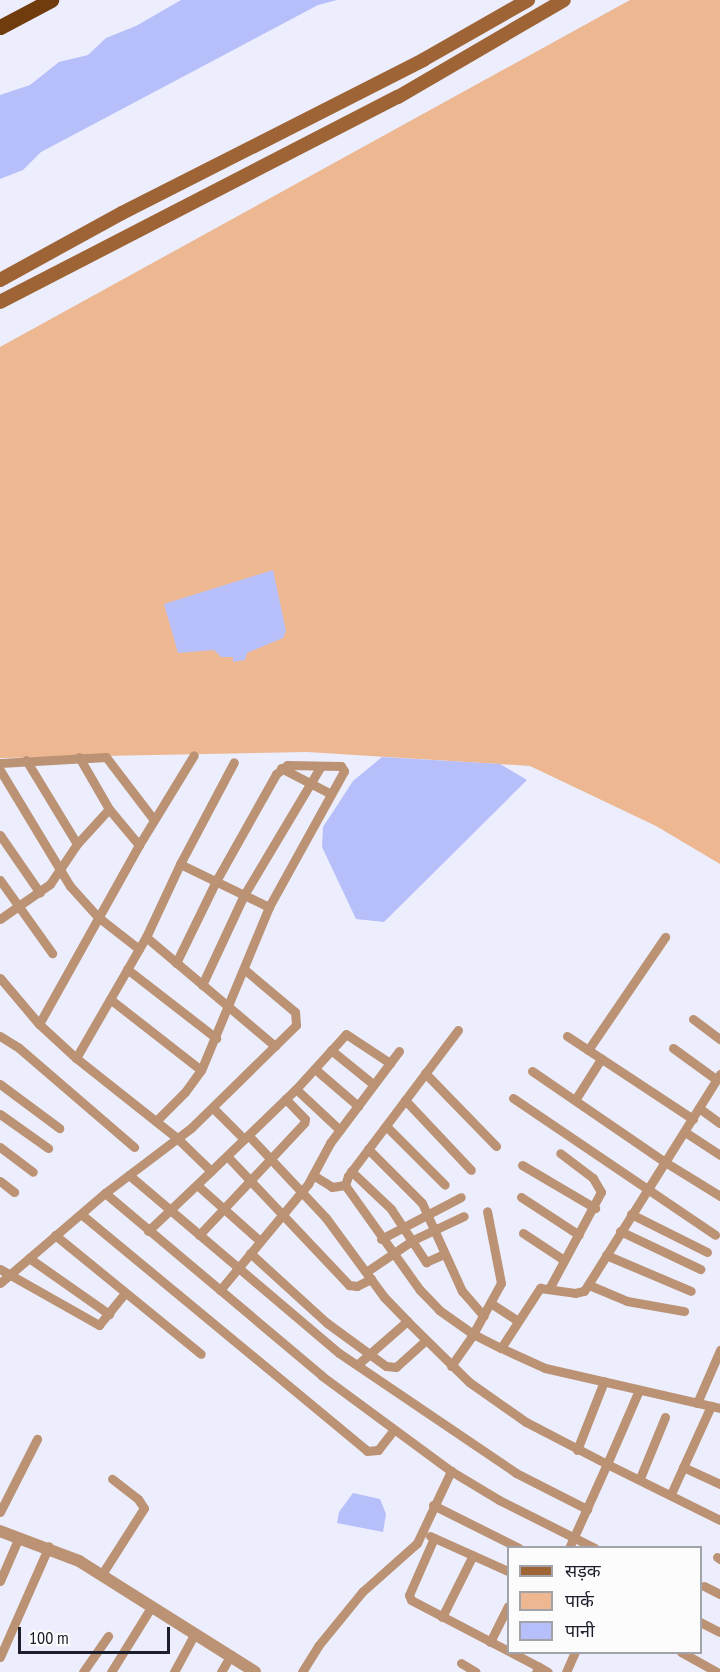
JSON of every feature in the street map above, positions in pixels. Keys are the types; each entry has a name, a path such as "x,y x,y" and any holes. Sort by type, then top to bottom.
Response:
{"highway":[{"path":"0,27 51,0"}],"main road":[{"path":"0,280 132,208 423,60 528,0"},
{"path":"0,302 398,97 564,0"}],"street":[{"path":"39,1024 139,845 194,755"},
{"path":"79,758 109,809 139,845"},
{"path":"0,763 108,758 154,820"},
{"path":"26,760 76,844"},
{"path":"76,1058 146,937 180,864 234,762"},
{"path":"158,1123 201,1070 231,1006 269,907 344,768 321,766 281,768"},
{"path":"202,985 244,895 321,766"},
{"path":"281,768 331,794"},
{"path":"176,963 216,881 281,768"},
{"path":"0,770 60,872 98,917 139,949"},
{"path":"0,919 40,893 60,872 76,844 109,809"},
{"path":"0,835 40,893"},
{"path":"180,864 269,907"},
{"path":"0,880 52,953"},
{"path":"146,937 202,985 231,1006 275,1046"},
{"path":"588,1050 665,937"},
{"path":"127,969 216,1038"},
{"path":"0,1283 4,1272 29,1258 105,1193 213,1108 296,1024 298,1016 244,969"},
{"path":"0,978 39,1024 76,1058 169,1131 211,1171"},
{"path":"110,999 201,1070"},
{"path":"693,1019 720,1039"},
{"path":"345,1185 351,1171 458,1030"},
{"path":"148,1231 247,1138 348,1033 390,1063"},
{"path":"0,1036 27,1054 134,1147"},
{"path":"567,1036 693,1119"},
{"path":"501,1348 536,1292 550,1287 580,1293 589,1285 645,1190 685,1132 718,1077 673,1048"},
{"path":"331,1050 373,1084"},
{"path":"220,1290 302,1192 340,1130 399,1051"},
{"path":"575,1100 602,1059"},
{"path":"315,1069 358,1106"},
{"path":"532,1071 664,1162 720,1196"},
{"path":"425,1073 496,1146"},
{"path":"0,1084 59,1128"},
{"path":"296,1089 340,1130"},
{"path":"513,1098 645,1190 715,1235"},
{"path":"199,1235 305,1121 286,1099"},
{"path":"405,1100 471,1170"},
{"path":"213,1108 271,1160 302,1192 368,1276 407,1321 451,1366 526,1422 577,1450 640,1478 720,1519"},
{"path":"699,1108 720,1124"},
{"path":"0,1114 48,1148"},
{"path":"386,1126 445,1185"},
{"path":"685,1132 720,1155"},
{"path":"0,1147 33,1172"},
{"path":"368,1149 415,1194 428,1215 444,1254 468,1301 484,1316"},
{"path":"550,1287 595,1208 601,1192 599,1184 560,1153"},
{"path":"228,1156 284,1213 349,1285 357,1286 392,1254 413,1240 464,1216"},
{"path":"522,1165 595,1208"},
{"path":"351,1171 405,1227 426,1262 444,1254"},
{"path":"129,1175 309,1330 516,1473 587,1509"},
{"path":"313,1175 332,1187 345,1185"},
{"path":"0,1181 14,1192"},
{"path":"197,1185 260,1240"},
{"path":"345,1185 392,1254 439,1310 473,1334 544,1368 716,1407 671,1494"},
{"path":"105,1193 148,1231 393,1431 451,1471 591,1546"},
{"path":"381,1239 461,1197"},
{"path":"521,1197 579,1234"},
{"path":"451,1366 492,1304 502,1275 487,1211"},
{"path":"81,1214 367,1451 378,1450 393,1431"},
{"path":"631,1214 707,1252"},
{"path":"620,1231 700,1269"},
{"path":"523,1233 564,1260"},
{"path":"55,1235 201,1354"},
{"path":"250,1253 305,1304 369,1354 391,1368 426,1340"},
{"path":"606,1255 691,1291"},
{"path":"29,1258 109,1314"},
{"path":"4,1272 96,1324 102,1324 125,1293"},
{"path":"589,1285 627,1301 684,1311"},
{"path":"492,1304 518,1321"},
{"path":"357,1365 407,1321"},
{"path":"697,1403 720,1350"},
{"path":"577,1450 603,1381"},
{"path":"570,1546 639,1390"},
{"path":"640,1478 665,1417"},
{"path":"0,1512 37,1439"},
{"path":"683,1467 718,1479"},
{"path":"302,1672 338,1619 378,1576 408,1553 422,1533 433,1504 451,1471"},
{"path":"102,1574 144,1509 138,1498 112,1479"},
{"path":"433,1504 515,1546"},
{"path":"0,1531 49,1546 102,1574 255,1672"},
{"path":"422,1533 507,1571"},
{"path":"0,1581 19,1537"},
{"path":"434,1538 409,1595 442,1617 507,1650"},
{"path":"0,1657 49,1546"},
{"path":"442,1617 473,1555"},
{"path":"704,1586 720,1594"},
{"path":"113,1671 152,1606"},
{"path":"490,1642 507,1608"},
{"path":"702,1623 720,1632"},
{"path":"174,1672 195,1633"},
{"path":"83,1672 108,1636"},
{"path":"516,1654 538,1670 548,1672"},
{"path":"566,1672 575,1654"},
{"path":"683,1654 717,1672"},
{"path":"221,1672 231,1656"},
{"path":"461,1663 476,1672"}],"green space":[{"path":"630,0 720,0 720,864 656,826 530,766 307,752 0,758 0,347"}],"water":[{"path":"181,0 337,0 318,5 41,152 23,170 0,179 0,95 30,85 59,62 88,55 106,38 136,26"},
{"path":"273,570 286,631 283,638 247,653 245,660 233,662 233,657 221,657 214,650 178,653 164,604"},
{"path":"382,757 500,764 527,780 384,922 356,919 322,847 323,827 353,781"},
{"path":"353,1493 380,1499 386,1514 383,1532 337,1523 339,1512"}]}
